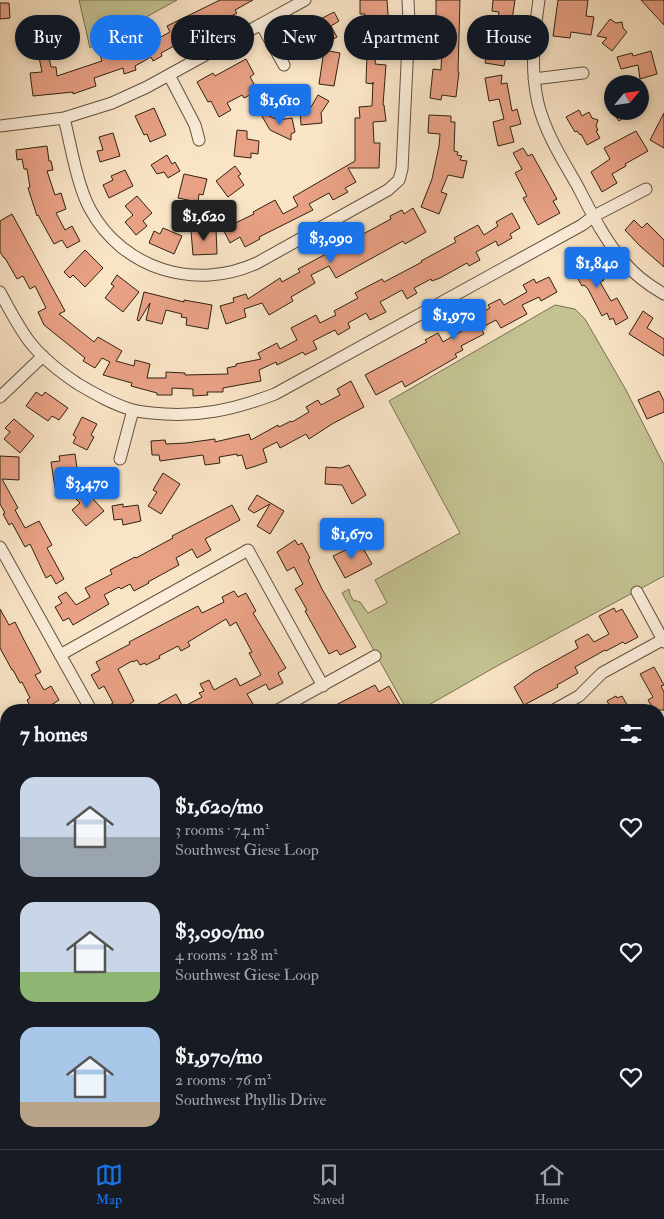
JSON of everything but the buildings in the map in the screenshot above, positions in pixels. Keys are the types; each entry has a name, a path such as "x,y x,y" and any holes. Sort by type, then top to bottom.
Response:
{"street":[{"path":"0,126 64,118 112,103 169,75 305,0"},
{"path":"64,118 83,195 98,222 118,245 152,267 176,274 199,276 234,272 257,262 388,190 399,180 402,169 409,22 408,0"},
{"path":"539,0 534,39 534,79 543,119 552,140 610,242 625,263 664,294"},
{"path":"261,24 284,66"},
{"path":"534,79 583,73"},
{"path":"169,75 195,125 199,140"},
{"path":"0,292 20,328 42,356 70,378 95,394 133,410 172,415 204,413 243,406 274,394 646,189"},
{"path":"0,397 42,356"},
{"path":"120,459 133,410"},
{"path":"0,547 88,704"},
{"path":"60,655 248,550 324,686"},
{"path":"564,704 578,696 602,673 664,640 636,592"},
{"path":"290,704 375,656"}],"shaded area":[{"path":"79,0 177,0 150,15 90,15 90,48"},
{"path":"555,305 575,309 585,319 626,390 664,465 664,576 430,704 404,704 342,593 349,589 353,600 360,602 368,613 387,603 375,580 460,533 389,401"}]}
